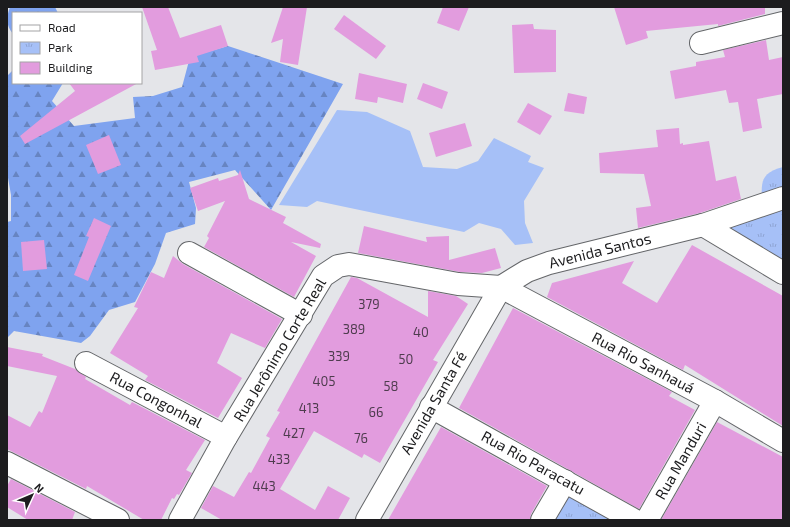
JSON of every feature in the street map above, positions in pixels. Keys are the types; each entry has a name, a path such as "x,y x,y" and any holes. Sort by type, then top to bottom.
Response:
{"street":[{"path":"701,43 783,23"},
{"name":"Avenida Santos","path":"502,287 527,270 544,264 703,226 783,198"},
{"path":"703,226 783,273"},
{"path":"189,253 301,314"},
{"name":"Rua Jerônimo Corte Real","path":"180,520 226,437 323,276 338,266 349,264 458,284 502,287"},
{"name":"Rua Rio Sanhauá","path":"502,287 715,401 783,441"},
{"name":"Avenida Santa Fé","path":"366,520 502,287"},
{"name":"Rua Congonhal","path":"86,363 226,437"},
{"name":"Rua Manduri","path":"647,520 715,401"},
{"name":"Rua Rio Paracatu","path":"431,407 634,520"},
{"path":"7,463 118,520"},
{"path":"542,520 565,481"}],"green space":[{"path":"10,7 55,7 58,12 12,12 12,32 7,21"},
{"path":"228,46 343,84 271,210 235,170 189,182 196,208 195,224 166,233 155,264 135,302 109,310 90,336 81,343 14,331 7,338 7,222 11,221 11,195 7,172 7,76 12,71 12,84 62,84 52,101 74,126 135,118 133,97 153,96 182,87 190,57"},
{"path":"337,110 367,112 410,131 423,167 457,169 478,161 494,138 531,156 528,162 544,168 524,201 525,223 533,243 515,245 501,229 479,223 464,232 317,201 307,207 279,205"},
{"path":"783,167 783,192 762,202 762,183 766,175"},
{"path":"783,200 783,271 716,226"},
{"path":"571,496 613,520 550,520 565,497"}],"building":[{"path":"142,7 168,7 180,38 221,25 228,46 197,56 199,62 155,70 151,51 157,50"},
{"path":"283,7 307,7 298,65 280,62 283,39 271,43"},
{"path":"443,7 469,7 459,31 437,23"},
{"path":"614,7 765,7 765,14 718,26 718,24 646,31 648,38 626,45"},
{"path":"344,15 386,46 376,59 334,29"},
{"path":"533,24 534,29 556,30 556,72 514,73 512,25"},
{"path":"766,40 769,60 783,57 783,94 757,99 762,128 743,132 738,102 729,103 726,90 675,99 670,71 696,66 696,62 725,57 723,50"},
{"path":"359,73 407,84 403,103 378,97 377,103 355,99"},
{"path":"423,83 448,92 442,109 417,99"},
{"path":"70,84 136,84 25,144 20,136 75,91"},
{"path":"568,93 587,97 584,114 564,111"},
{"path":"528,103 552,116 540,135 517,122"},
{"path":"465,123 472,146 436,157 429,133"},
{"path":"679,128 680,144 683,143 683,145 709,141 716,181 736,176 741,199 700,213 638,228 636,208 651,206 644,174 600,173 599,153 658,147 656,130"},
{"path":"109,135 121,165 98,174 86,145"},
{"path":"240,170 249,199 286,217 283,223 321,244 320,248 291,242 316,256 294,297 204,247 209,238 207,236 225,201 198,211 190,188 218,178 219,181 238,175"},
{"path":"94,218 111,226 88,281 74,275 89,237 86,236"},
{"path":"364,226 427,242 426,237 449,236 449,260 495,248 501,268 482,273 460,272 358,253"},
{"path":"44,240 47,269 23,271 21,242"},
{"path":"692,245 783,296 783,426 685,365 683,370 547,297 552,283 634,261 622,283 657,303"},
{"path":"173,256 183,264 282,319 265,348 231,333 217,363 242,378 218,418 145,380 148,376 110,353 138,308 134,307 151,272 164,278"},
{"path":"351,277 357,278 428,317 428,291 456,296 468,304 433,360 438,362 380,463 364,454 362,458 314,431 280,489 315,510 328,486 350,498 338,520 222,520 201,508 213,486 234,497 249,472 251,473 270,438 266,436 280,412 277,411"},
{"path":"513,308 672,392 669,396 695,410 639,509 459,408"},
{"path":"7,347 43,354 42,356 75,369 86,377 85,379 130,405 132,402 205,440 186,470 192,473 179,495 177,494 174,499 172,498 161,520 144,520 87,486 86,489 7,449 7,415 30,427 39,411 42,413 57,376 7,366"},
{"path":"717,422 783,457 783,520 661,520"},
{"path":"441,427 547,486 531,514 530,520 388,520"},
{"path":"11,479 75,512 72,520 28,520 7,507 7,486"}]}
